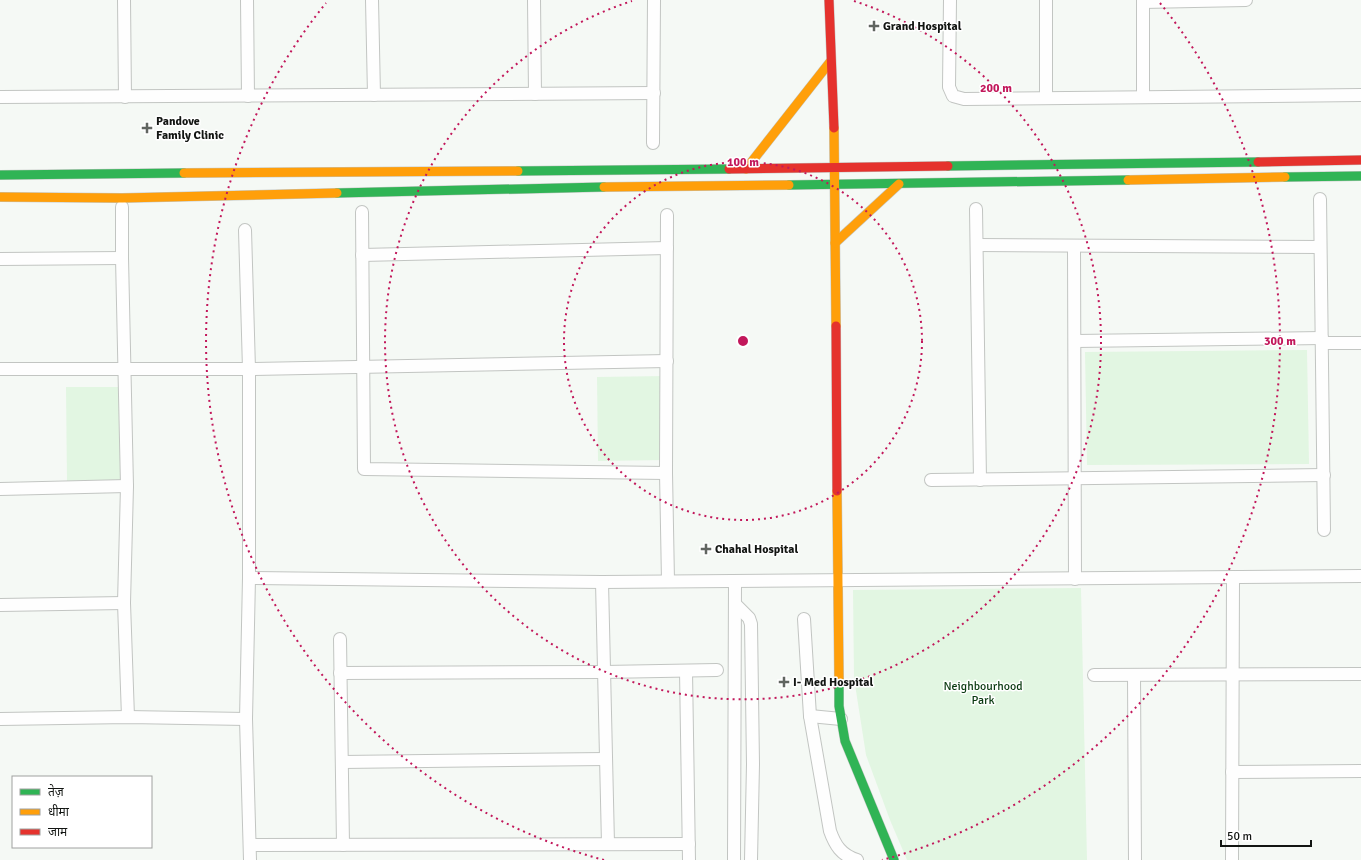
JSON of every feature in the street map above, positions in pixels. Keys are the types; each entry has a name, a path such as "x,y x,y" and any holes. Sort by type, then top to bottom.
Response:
{"main road":[{"path":"829,0 834,168 837,580 841,719 845,741 894,860"},
{"path":"746,169 830,62"},
{"path":"0,175 746,169 1361,160"},
{"path":"0,197 122,198 656,186 834,185 1361,176"},
{"path":"835,243 899,184"}],"street":[{"path":"124,0 125,97"},
{"path":"247,0 248,96"},
{"path":"372,0 374,95"},
{"path":"534,0 535,94"},
{"path":"653,143 654,0"},
{"path":"950,0 950,87 953,96 964,99 1361,95"},
{"path":"1046,0 1046,98"},
{"path":"1143,98 1143,1 1246,0"},
{"path":"0,97 654,93"},
{"path":"1320,199 1324,530"},
{"path":"122,207 126,486 124,603 128,717"},
{"path":"976,209 980,480"},
{"path":"362,212 364,469 666,473"},
{"path":"667,215 666,473 668,582"},
{"path":"246,230 249,369 250,578 246,719 250,860"},
{"path":"977,246 1320,247"},
{"path":"1074,246 1075,579"},
{"path":"362,255 667,248"},
{"path":"0,259 122,258"},
{"path":"1075,341 1361,342"},
{"path":"0,370 249,369 667,361"},
{"path":"931,480 1324,475"},
{"path":"0,490 126,486"},
{"path":"250,578 668,582 1361,576"},
{"path":"1232,577 1232,860"},
{"path":"734,860 735,581"},
{"path":"602,582 608,844"},
{"path":"0,605 124,603"},
{"path":"735,604 749,618 751,624 753,764 752,860"},
{"path":"804,619 810,716 830,830 835,845 844,854 857,860"},
{"path":"340,639 343,845"},
{"path":"340,673 717,670"},
{"path":"686,671 689,860"},
{"path":"1094,675 1361,674"},
{"path":"1134,675 1135,860"},
{"path":"810,716 841,719"},
{"path":"0,719 128,717 246,719"},
{"path":"342,762 606,759"},
{"path":"1232,772 1361,771"},
{"path":"250,845 689,844"}],"green space":[{"path":"1307,350 1309,464 1087,465 1085,352"},
{"path":"665,376 666,460 598,461 597,377"},
{"path":"66,387 120,387 121,484 67,484"},
{"name":"Neighbourhood Park","path":"1081,588 1087,860 907,860 890,820 866,755 854,678 853,590"}],"traffic: fast":[{"path":"948,166 1258,162"},
{"path":"518,171 729,169"},
{"path":"0,175 184,173"},
{"path":"1285,177 1361,176"},
{"path":"789,185 1128,180"},
{"path":"337,193 604,187"},
{"path":"839,680 839,706 845,741 894,860"}],"traffic: slow":[{"path":"746,169 830,62"},
{"path":"834,128 836,326"},
{"path":"184,173 518,171"},
{"path":"1128,180 1285,177"},
{"path":"835,243 899,184"},
{"path":"604,187 789,185"},
{"path":"0,197 122,198 337,193"},
{"path":"837,491 839,680"}],"traffic: jam":[{"path":"829,0 834,128"},
{"path":"1258,162 1361,160"},
{"path":"729,169 948,166"},
{"path":"836,326 837,491"}],"place":[{"name":"Grand Hospital","path":"874,26"},
{"name":"Pandove Family Clinic","path":"147,128"},
{"name":"Chahal Hospital","path":"706,549"},
{"name":"I- Med Hospital","path":"784,682"}]}
